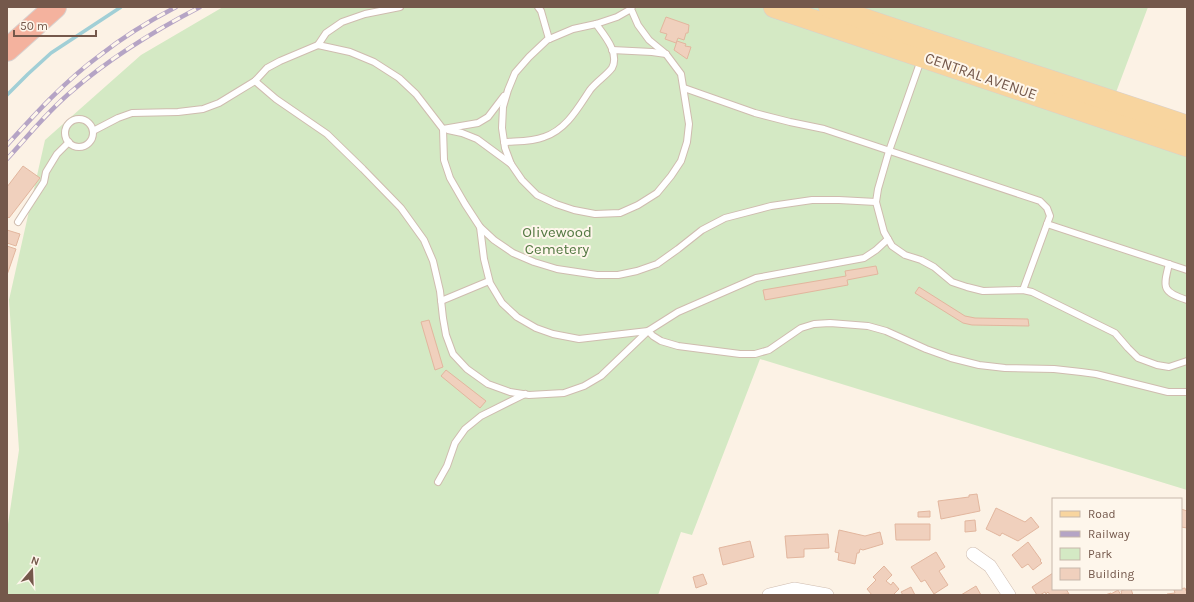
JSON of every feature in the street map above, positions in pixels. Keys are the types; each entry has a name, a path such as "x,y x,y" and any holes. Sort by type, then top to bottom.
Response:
{"highway":[{"path":"7,50 54,7"}],"main road":[{"name":"CENTRAL AVENUE","path":"774,7 1103,98 1187,126"},
{"name":"CENTRAL AVENUE","path":"829,7 925,49 1187,146"}],"street":[{"path":"973,554 990,566 1009,595"},
{"path":"769,595 794,589 827,595"}],"lane":[{"path":"93,131 132,112 178,112 203,109 219,102 255,81 267,68 318,45 326,33 342,22 365,14 400,7"},
{"path":"538,7 541,10 549,40"},
{"path":"632,8 638,25 650,40 666,54 681,74 689,124 687,142 681,161 671,176 657,193 638,205 620,213 595,214 574,210 556,204 537,195 522,180 511,164 505,148 502,128 503,107 508,90 515,74 529,57 549,40 573,29 596,24 617,17 632,8"},
{"path":"504,142 544,138 556,132 569,120 591,88 612,68 614,57 609,41 596,24"},
{"path":"318,45 350,52 374,62 399,78 416,94 443,129 444,160 450,178 480,227 494,240 513,253 557,270 597,275 618,275 637,271 657,264 702,230 725,218 771,206 812,200 876,202"},
{"path":"925,49 889,151 878,189 876,202 884,232 892,246 905,255 921,260 934,267 952,282 966,287 983,291 1024,290 1032,292 1115,333 1138,358 1157,365 1169,366 1187,360"},
{"path":"612,50 666,54"},
{"path":"255,81 276,99 327,134 400,208 424,240 433,261 440,291 446,336 453,354 467,369 488,384 510,392 525,394 564,393 584,386 601,376 648,331 678,312 756,278 864,258 876,250 888,238"},
{"path":"684,88 755,113 824,129 1040,201 1047,208 1050,216 1024,290"},
{"path":"443,129 478,123 488,117 508,90"},
{"path":"75,119 85,120 92,127 93,131 91,140 85,145 77,146 69,142 66,138 66,129 75,119"},
{"path":"443,129 477,139 511,164"},
{"path":"18,222 44,182 46,172 57,154 69,142"},
{"path":"1047,224 1187,270"},
{"path":"480,227 484,258 489,280 502,303 517,317 536,328 553,334 579,339 648,331"},
{"path":"1169,264 1165,279 1166,288 1172,295 1187,300"},
{"path":"441,301 489,280"},
{"path":"648,331 661,341 678,346 740,354 755,354 768,350 801,328 814,324 868,326 886,331 926,349 951,358 979,365 1005,368 1054,369 1088,373 1168,392 1187,392"},
{"path":"438,482 447,466 455,443 465,429 481,416 525,394"}],"green space":[{"name":"Olivewood Cemetery","path":"223,7 1148,7 1103,127 1187,155 1187,490 760,359 692,535 681,532 658,595 7,595 7,531 19,450 9,300 45,140 141,55"}],"building":[{"path":"666,17 689,25 688,33 686,33 684,40 678,38 676,43 665,39 667,34 660,32"},
{"path":"677,41 686,44 685,46 691,47 687,59 674,50"},
{"path":"23,166 40,178 9,218 7,216 7,187"},
{"path":"7,230 20,234 16,246 7,243"},
{"path":"7,246 16,249 7,275"},
{"path":"876,266 878,274 847,280 848,285 765,300 763,290 846,276 845,271"},
{"path":"919,287 965,316 975,318 1028,319 1029,326 972,325 963,323 915,293"},
{"path":"429,320 443,367 435,370 421,322"},
{"path":"446,370 486,401 480,408 441,376"},
{"path":"977,494 980,511 941,519 938,501 969,497 969,495"},
{"path":"996,508 1025,522 1031,517 1039,527 1018,541 1002,533 1000,536 986,529"},
{"path":"1182,509 1187,511 1187,528 1182,527"},
{"path":"930,511 930,517 918,517 918,512"},
{"path":"975,520 976,531 965,532 965,521"},
{"path":"895,524 930,524 930,540 896,540"},
{"path":"839,530 865,536 880,532 883,544 863,550 860,549 859,553 857,553 855,564 838,560 839,553 835,552"},
{"path":"828,534 829,548 804,549 804,557 787,558 785,536"},
{"path":"750,541 754,557 723,565 719,548"},
{"path":"1028,542 1042,563 1033,570 1028,564 1022,568 1012,555"},
{"path":"936,552 945,567 939,571 948,585 934,594 925,580 921,582 911,567"},
{"path":"884,566 892,575 886,581 891,585 893,582 899,589 893,595 872,595 867,589 876,580 873,577"},
{"path":"703,574 707,584 696,588 693,577"},
{"path":"1052,574 1052,590 1067,590 1069,594 1050,595 1048,592 1046,594 1045,592 1037,595 1032,587"},
{"path":"976,586 981,595 961,595"},
{"path":"911,587 915,595 903,595 901,592"},
{"path":"1185,588 1187,595 1167,595 1175,593 1174,590 1182,590 1182,589"},
{"path":"1118,590 1121,595 1105,595 1111,594"},
{"path":"1131,590 1133,595 1122,595 1121,591"}],"waterway":[{"path":"7,95 51,53 121,7"}],"railway":[{"path":"7,145 51,98 86,66 127,36 176,7"},
{"path":"7,159 38,124 63,99 102,67 133,45 200,7"}]}
